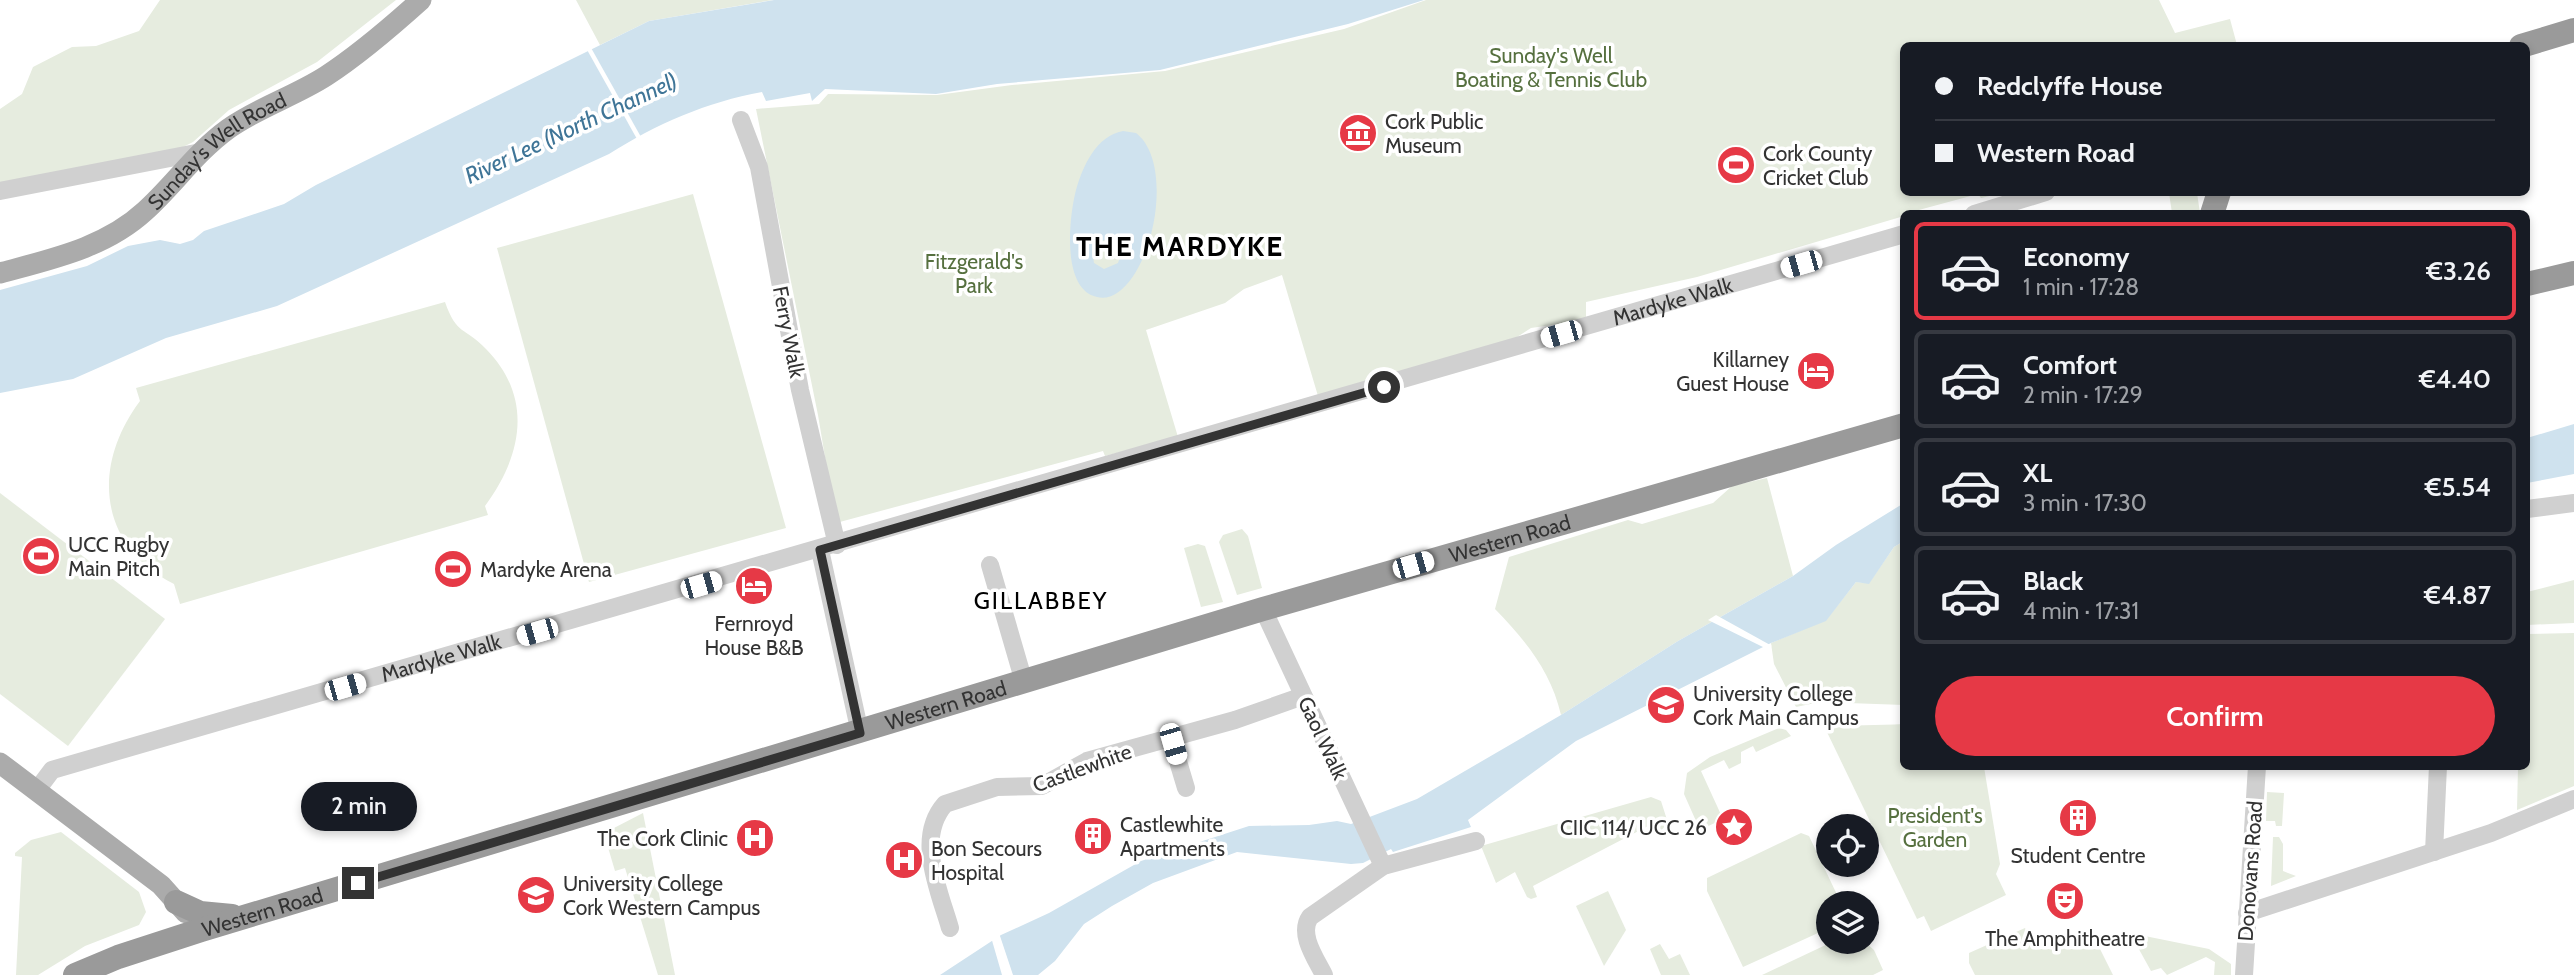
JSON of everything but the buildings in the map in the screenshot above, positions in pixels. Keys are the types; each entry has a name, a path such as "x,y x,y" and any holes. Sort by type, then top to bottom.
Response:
{"highway":[{"path":"2530,43 2574,30"},
{"path":"2530,283 2574,272"},
{"name":"Western Road","path":"201,930 1263,609 1900,426"},
{"path":"176,902 200,913 243,917"},
{"path":"75,975 150,945 201,930"}],"main road":[{"name":"Sunday's Well Road","path":"0,273 76,252 122,229 145,212 201,152 231,127 326,76 382,35 421,0"},
{"name":"Western Road","path":"0,763 161,884 201,930"},
{"path":"150,945 171,931 177,921 176,902"}],"street":[{"name":"Ferry Walk","path":"741,120 759,167 860,733"},
{"path":"0,191 201,152"},
{"path":"1987,210 2033,196"},
{"name":"Mardyke Walk","path":"37,790 52,770 828,548 1900,235"},
{"path":"2530,509 2574,503"},
{"path":"990,565 1024,682"},
{"name":"Gaol Walk","path":"1263,609 1380,861"},
{"name":"Castlewhite","path":"950,928 930,844 930,829 945,804 997,788 1042,786 1087,761 1171,738 1303,696"},
{"path":"1171,738 1186,788"},
{"name":"Donovans Road","path":"2244,975 2257,770"},
{"path":"2434,852 2438,770"},
{"path":"2247,913 2434,852 2574,799"},
{"path":"1324,975 1307,940 1307,921 1380,861 1476,841"}],"green space":[{"path":"160,0 396,0 317,62 229,110 193,142 179,149 0,183 0,109 22,94 33,67 72,47 96,46 139,31"},
{"path":"576,0 773,0 649,21 600,45"},
{"name":"Fitzgerald's Park","path":"1426,0 2159,0 2175,33 2230,19 2236,42 1900,42 1900,196 1971,196 1919,210 1900,210 1900,217 1697,277 1586,302 1586,320 1531,328 1514,339 1318,396 1282,275 1244,289 1225,303 1146,330 1178,437 1105,456 1103,451 836,523 818,415 756,109 819,104 828,94 937,95 1165,71 1344,29"},
{"path":"693,194 786,528 589,582 497,248"},
{"path":"2169,196 2197,196 2200,210 2172,210"},
{"path":"445,302 457,326 486,349 501,368 517,407 514,447 508,467 485,506 488,515 180,604 174,584 148,568 129,548 117,526 110,502 109,477 114,451 140,401 136,388"},
{"path":"1767,478 1793,576 1678,641 1561,715 1551,684 1536,657 1495,609 1509,557 1628,520 1642,524 1713,503 1732,486"},
{"name":"UCC Rugby Main Pitch","path":"0,493 165,619 68,746 0,694"},
{"path":"1242,529 1248,536 1262,588 1237,595 1219,542 1223,535"},
{"path":"1900,543 1900,705 1820,702 1796,707 1774,664 1771,643 1826,620 1856,582 1869,583 1894,547"},
{"path":"1198,544 1205,546 1223,602 1201,607 1184,548"},
{"path":"2574,580 2574,623 2530,625 2530,591"},
{"path":"2574,633 2574,786 2517,810 2518,770 2530,770 2530,634"},
{"name":"President's Garden","path":"1900,724 1900,770 1984,770 2000,864 1996,874 2006,895 1931,931 1924,916 1917,919 1879,840 1879,814 1866,814 1826,730"},
{"path":"1779,728 1786,730 1791,736 1756,752 1753,746 1741,752 1741,763 1729,769 1724,760 1701,771 1723,819 1700,830 1684,794 1687,773 1710,757"},
{"path":"2267,792 2284,793 2282,826 2276,826 2275,821 2266,821"},
{"path":"1651,797 1661,801 1668,823 1658,834 1652,824 1533,886 1537,897 1531,899 1527,897 1515,872 1496,883 1481,846"},
{"path":"643,813 675,975 658,975 625,868 615,871 607,844 612,829"},
{"path":"61,832 139,892 146,912 139,925 85,946 38,975 16,975 22,857 15,856 15,853 31,840"},
{"path":"1801,833 1809,836 1816,851 1816,877 1829,877 1835,891 1816,891 1816,934 1743,967 1707,891 1707,878"},
{"path":"2273,837 2279,837 2283,844 2283,871 2296,876 2271,886"},
{"path":"1608,891 1626,930 1604,966 1576,906"},
{"path":"2025,928 2030,939 2043,933 2055,940 2067,942 2091,932 2107,935 2106,943 2099,947 2113,975 1975,975 1969,963 1969,953"},
{"path":"2130,933 2209,949 2231,964 2231,975 2214,975 2215,962 2206,957 2167,975 2161,968 2151,971"},
{"path":"1660,944 1669,959 1680,954 1690,975 1661,975 1650,949"},
{"path":"1816,950 1816,954 1876,954 1883,970 1873,975 1762,975"}],"water":[{"name":"River Lee (North Channel)","path":"774,0 1424,0 1348,24 1160,70 997,84 936,94 825,89 812,101 810,93 766,101 762,92 742,96 702,108 664,124 609,154 277,306 166,338 73,379 0,393 0,290 87,266 128,246 160,240 180,244 193,240 204,231 284,204 316,185 649,21"},
{"path":"1123,131 1136,133 1148,147 1157,190 1150,239 1141,262 1130,280 1117,293 1102,298 1085,291 1078,281 1070,251 1071,217 1082,171 1098,146","holes":["1107,239 1119,247 1121,254 1118,263 1104,269 1094,263 1092,251 1095,244"]},
{"path":"2574,424 2574,474 2530,482 2530,437"},
{"path":"1900,505 1900,543 1894,547 1869,584 1856,582 1826,621 1771,643 1576,741 1468,820 1471,827 1393,852 1391,849 1363,863 1237,852 1153,883 1112,906 1084,924 1055,961 1038,975 940,975 1001,935 1049,913 1141,861 1249,826 1309,825 1337,821 1351,824 1417,799 1561,715 1678,641 1793,576 1836,545"}],"pier":[{"path":"590,46 641,137 637,139 586,48"},
{"path":"1716,615 1772,646 1767,649 1708,620"},
{"path":"999,933 1013,975 1002,975 991,937"}],"place":[{"name":"Cork Public Museum","path":"1358,133"},
{"name":"Cork County Cricket Club","path":"1736,165"},
{"name":"Killarney Guest House","path":"1816,371"},
{"name":"UCC Rugby Main Pitch","path":"41,556"},
{"name":"Mardyke Arena","path":"453,569"},
{"name":"Fernroyd House B&B","path":"754,586"},
{"name":"University College Cork Main Campus","path":"1666,705"},
{"name":"Student Centre","path":"2078,818"},
{"name":"CIIC 114/ UCC 26","path":"1734,827"},
{"name":"Castlewhite Apartments","path":"1093,836"},
{"name":"The Cork Clinic","path":"755,838"},
{"name":"Bon Secours Hospital","path":"904,860"},
{"name":"University College Cork Western Campus","path":"536,895"},
{"name":"The Amphitheatre","path":"2065,901"}],"district":[{"name":"THE MARDYKE","path":"1180,246"},
{"name":"GILLABBEY","path":"1041,600"}],"route":[{"path":"358,883 860,733 820,550 1384,387"}],"park label":[{"name":"Sunday's Well Boating & Tennis Club","path":"1551,67"}]}
